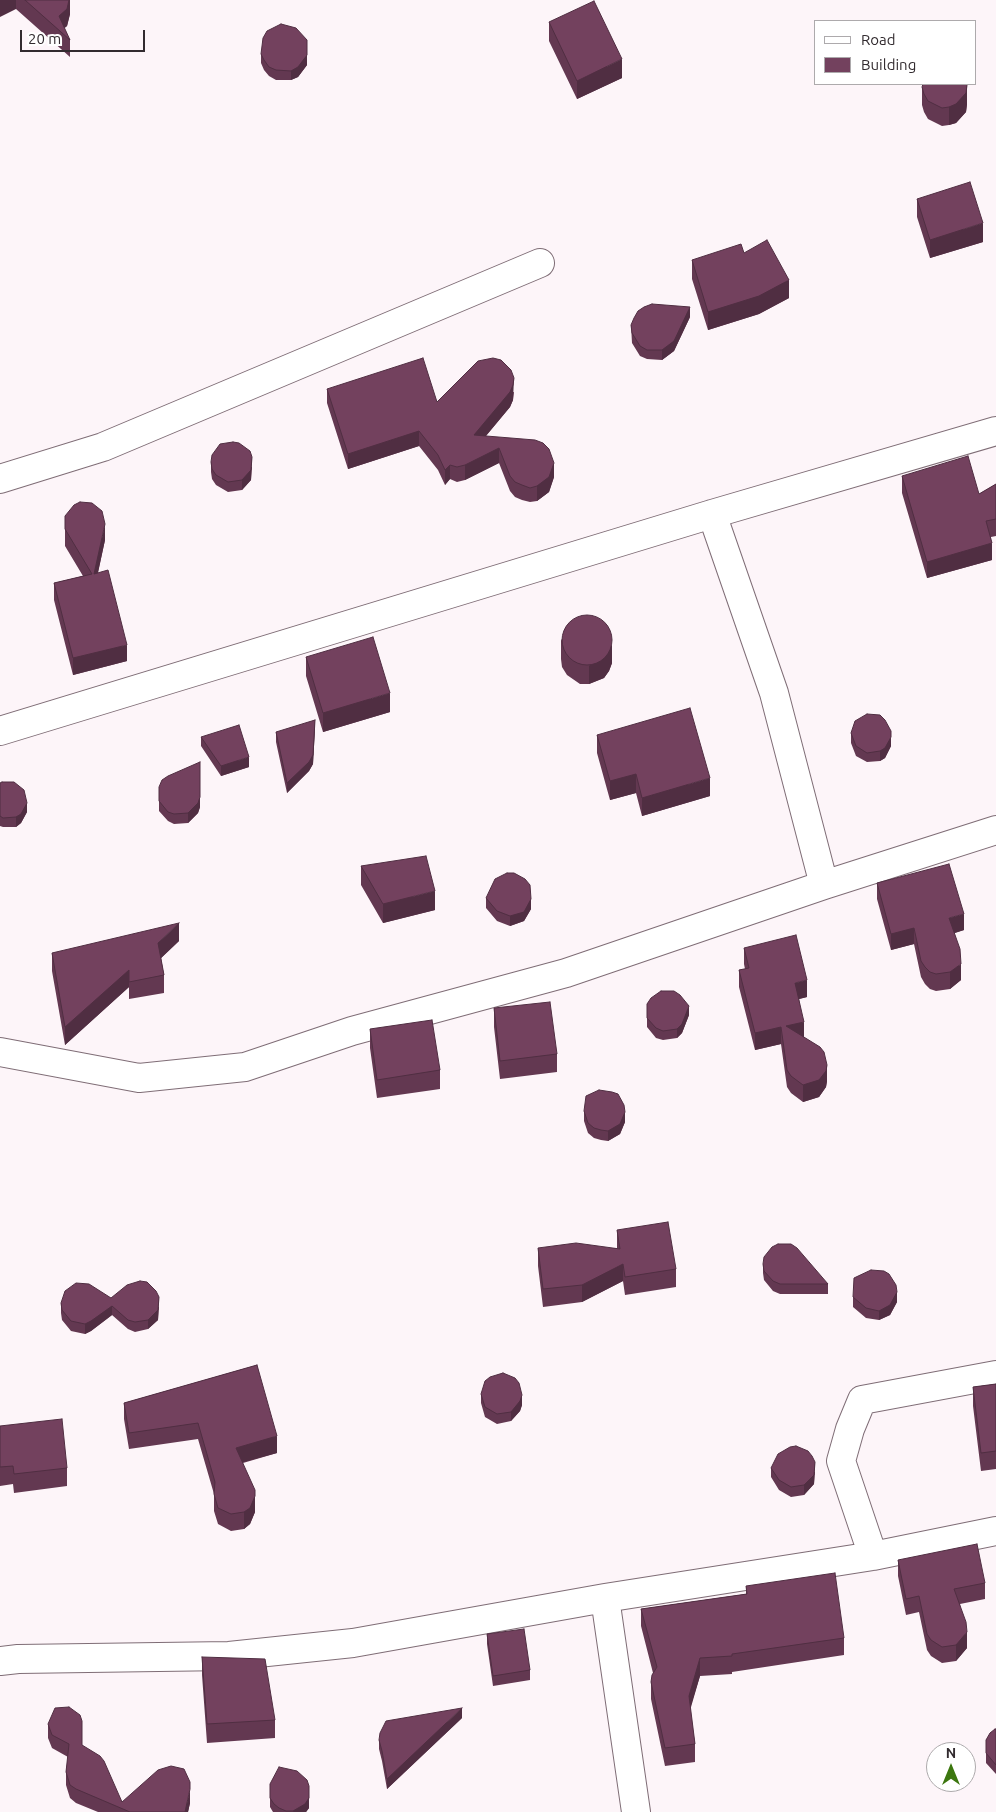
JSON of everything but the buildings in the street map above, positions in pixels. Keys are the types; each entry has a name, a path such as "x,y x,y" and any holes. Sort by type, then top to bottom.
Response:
{"street":[{"path":"0,479 103,447 540,263"},
{"path":"0,731 712,514 996,431"},
{"path":"712,514 774,693 824,886"},
{"path":"0,1052 139,1078 245,1067 352,1031 566,973 996,830"},
{"path":"873,1556 841,1461 850,1429 862,1400 996,1375"},
{"path":"0,1660 229,1656 353,1644 605,1598 873,1556 996,1531"},
{"path":"605,1598 636,1812"}]}
